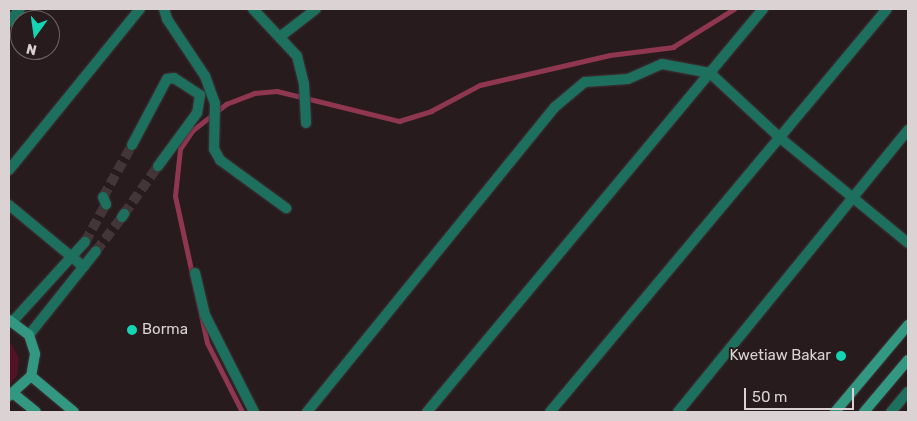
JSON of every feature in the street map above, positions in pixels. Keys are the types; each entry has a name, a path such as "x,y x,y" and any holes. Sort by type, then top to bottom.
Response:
{"main road":[{"path":"11,320 29,335 35,354 31,376 12,395 36,412"},
{"path":"836,412 908,325"},
{"path":"864,412 908,360"},
{"path":"31,376 74,412"}],"street":[{"path":"9,22 20,9"},
{"path":"9,170 140,9"},
{"path":"164,9 167,19 205,76 216,103 214,149 220,160 286,208"},
{"path":"253,9 281,36 297,56 304,84 303,101 306,123"},
{"path":"281,36 316,9"},
{"path":"427,412 763,9"},
{"path":"550,412 887,9"},
{"path":"307,412 576,86 628,79 662,64 710,73 779,137 908,243"},
{"path":"132,145 167,79 174,78 200,95 197,113 158,166"},
{"path":"678,412 908,130"},
{"path":"9,205 84,266"},
{"path":"11,320 85,242"},
{"path":"29,335 96,251"},
{"path":"195,273 205,315 254,412"},
{"path":"891,412 908,392"}],"shaded area":[{"path":"9,340 19,358 17,376 9,385"}],"waterway":[{"path":"242,412 207,343 175,196 180,149 193,130 226,104 254,93 277,91 399,121 431,111 480,85 610,55 673,47 734,9"}],"tunnel":[{"path":"103,197 132,145"},
{"path":"124,214 158,166"},
{"path":"85,242 106,204"},
{"path":"96,251 122,217"}],"place":[{"name":"Borma","path":"132,330"},
{"name":"Kwetiaw Bakar","path":"841,356"}]}
